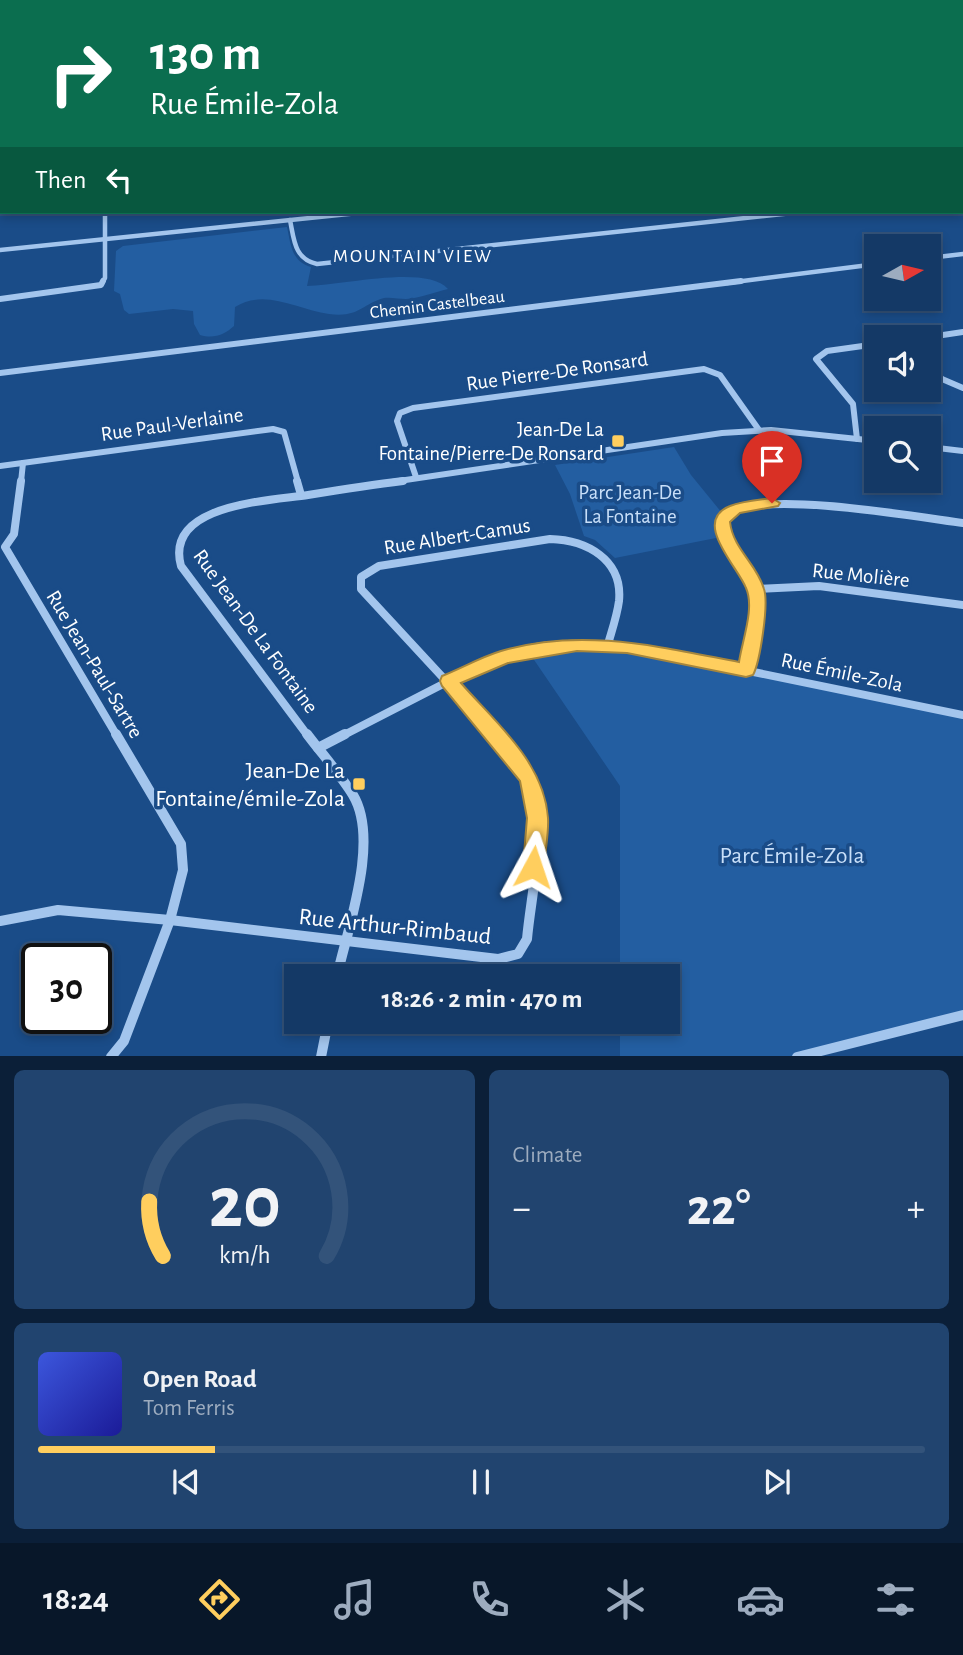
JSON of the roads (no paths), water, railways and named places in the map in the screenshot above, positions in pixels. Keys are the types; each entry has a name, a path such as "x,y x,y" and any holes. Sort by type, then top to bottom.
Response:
{"street":[{"path":"0,299 101,285 105,281 105,214"},
{"path":"0,250 348,214"},
{"path":"290,220 300,258 306,263 317,264 783,214"},
{"path":"942,256 963,254"},
{"name":"Chemin Castelbeau","path":"0,373 864,266"},
{"path":"941,335 963,332"},
{"path":"857,439 853,404 816,359 827,351 864,346"},
{"name":"Rue Pierre-De Ronsard","path":"416,477 397,417 413,408 704,369 720,375 759,430"},
{"path":"941,378 963,388"},
{"name":"Rue Paul-Verlaine","path":"0,466 273,429 284,432 300,495"},
{"name":"Rue Jean-De La Fontaine","path":"339,964 364,856 365,826 354,797 181,566 177,554 185,533 210,513 234,506 722,433 759,430 864,440"},
{"path":"941,448 963,451"},
{"name":"Rue Jean-Paul-Sartre","path":"23,463 14,534 3,548 181,844 183,870 170,920 124,1041 111,1056"},
{"path":"746,670 757,607 756,589 722,529 725,516 736,509 772,503 797,503 963,523"},
{"name":"Rue Albert-Camus","path":"449,681 362,589 360,583 365,572 379,566 551,539 586,543 601,553 612,570 619,590 608,644"},
{"name":"Rue Molière","path":"756,589 819,586 963,605"},
{"name":"Rue Émile-Zola","path":"318,748 449,681 505,657 552,647 608,644 963,715"},
{"name":"Rue Arthur-Rimbaud","path":"0,921 58,911 170,920 498,959 518,954 527,939 538,818 534,792 516,759 449,681"},
{"path":"797,1056 963,1015"},
{"path":"321,1056 326,1034"}],"place":[{"name":"Jean-De La Fontaine/Pierre-De Ronsard","path":"618,441"},
{"name":"Jean-De La Fontaine/émile-Zola","path":"359,784"}],"district":[{"name":"MOUNTAIN VIEW","path":"413,255"}],"park label":[{"name":"Parc Jean-De La Fontaine","path":"630,504"},
{"name":"Parc Émile-Zola","path":"792,855"}]}
